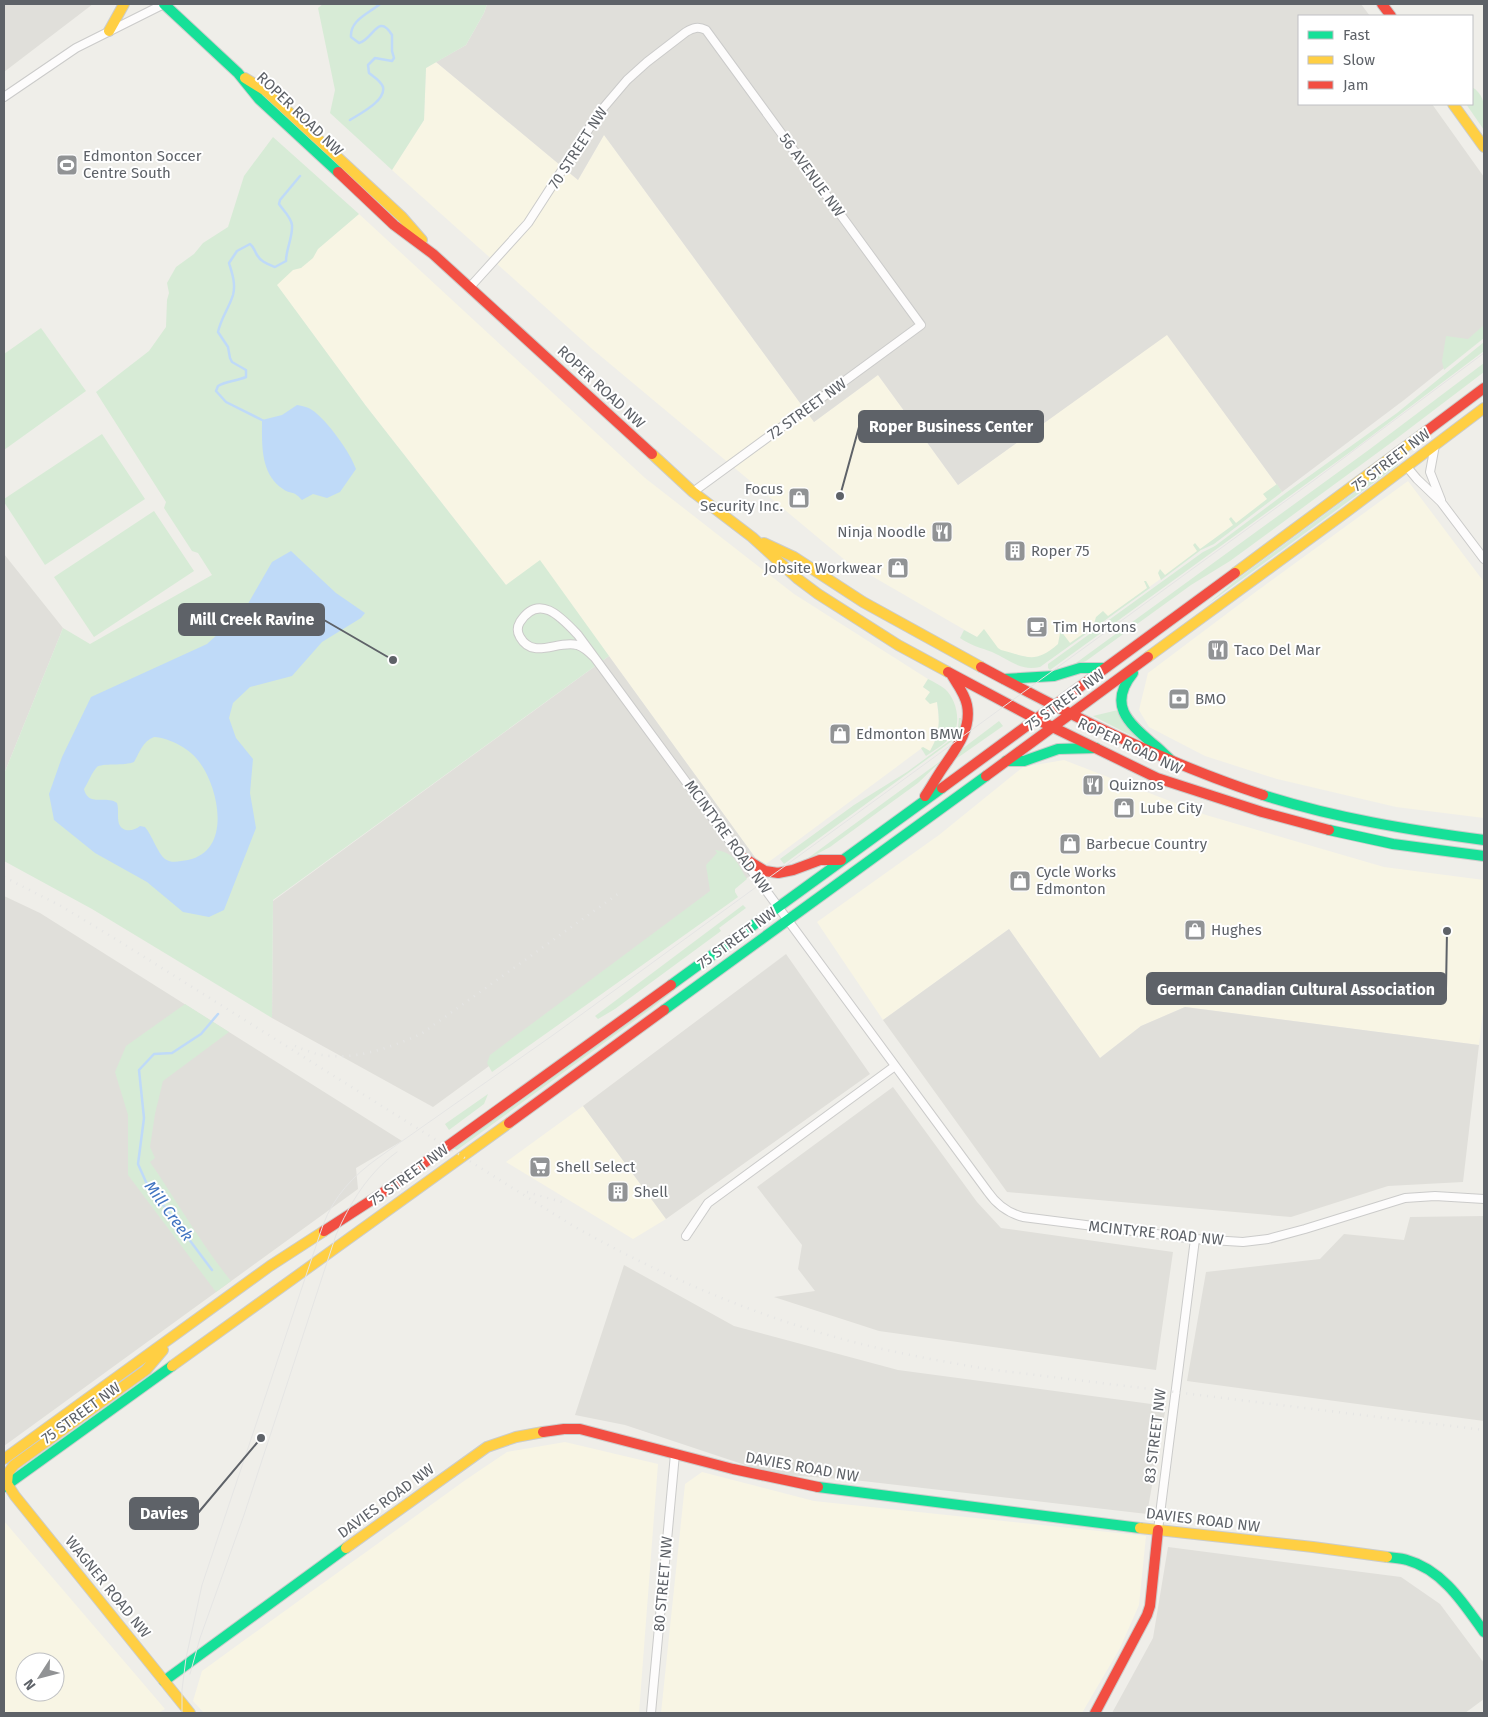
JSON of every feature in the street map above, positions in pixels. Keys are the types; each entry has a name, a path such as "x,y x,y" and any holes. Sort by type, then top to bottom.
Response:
{"main road":[{"path":"109,31 124,4"},
{"name":"ROPER ROAD NW","path":"164,4 238,73 259,99 394,225 433,254 470,287 693,492 752,537 798,578 824,598 898,645 951,674 1036,719 1157,778 1270,815 1368,840 1484,856"},
{"path":"1382,4 1390,15"},
{"path":"1454,105 1484,147"},
{"name":"75 STREET NW","path":"4,1459 270,1266 381,1194 779,906 1407,447 1484,388"},
{"name":"75 STREET NW","path":"5,1483 244,1315 1072,714 1484,408"},
{"path":"1407,447 1407,466"},
{"name":"ROPER ROAD NW","path":"752,537 801,562 841,589 914,631 1072,714 1172,762 1254,792 1319,811 1380,824 1484,840"},
{"path":"1140,663 1123,688 1121,696 1124,714 1132,725 1157,746 1172,762"},
{"path":"1004,679 1054,676 1080,668 1105,668"},
{"path":"923,801 937,775 958,745 966,726 967,706 961,690 951,674"},
{"path":"1006,761 1024,761 1058,749 1096,748"},
{"path":"744,858 756,867 774,873 792,871 818,860 841,860"},
{"path":"5,1483 8,1473 14,1465 146,1370 179,1333"},
{"name":"DAVIES ROAD NW","path":"164,1681 492,1444 516,1437 564,1429 593,1432 766,1477 810,1486 1408,1560 1428,1570 1444,1582 1460,1599 1484,1632"},
{"name":"WAGNER ROAD NW","path":"5,1483 190,1713"},
{"name":"83 STREET NW","path":"1095,1713 1147,1616 1150,1606 1158,1530"}],"street":[{"path":"4,97 76,48 164,4"},
{"name":"70 STREET NW","path":"470,287 528,223 599,113 627,80 686,32 694,28 700,28"},
{"name":"56 AVENUE NW","path":"700,28 706,30 711,36 921,326"},
{"name":"72 STREET NW","path":"693,492 921,326"},
{"path":"1435,445 1430,472 1442,502"},
{"path":"1407,466 1417,480 1442,502 1484,559"},
{"name":"MCINTYRE ROAD NW","path":"595,658 584,648 575,644 540,649 529,647 521,639 518,626 531,611 542,608 551,610 563,619 578,635 744,858 992,1198 1010,1212 1023,1217 1195,1239 1243,1242 1268,1239 1418,1196 1484,1196"},
{"path":"686,1236 708,1203 895,1066"},
{"name":"83 STREET NW","path":"1158,1530 1195,1239"},
{"name":"80 STREET NW","path":"651,1713 675,1454"}],"shaded area":[{"path":"4,4 93,4 4,72"},
{"path":"487,4 1361,4 1369,15 1298,15 1298,105 1433,105 1484,177 1484,336 1404,400 1282,492 1167,335 958,485 878,375 814,422 604,135 578,180 436,62 466,45"},
{"path":"436,62 578,180 604,135 814,422 878,375 958,485 1167,334 1282,492 1064,648 1039,660 1001,651 846,561 591,348 392,170 424,120 426,68"},
{"path":"359,214 645,478 794,594 928,679 923,687 930,692 937,702 939,722 937,737 930,751 922,748 762,867 540,561 506,585 366,406 276,284"},
{"path":"1408,481 1484,582 1484,818 1396,807 1277,779 1205,756 1149,727 1139,710 1148,673"},
{"path":"4,554 63,628 4,774"},
{"path":"609,656 762,867 433,1107 272,1018 273,901"},
{"path":"1064,760 1206,815 1384,867 1484,880 1484,1003 1479,1045 1185,1007 1141,1026 1100,1058 1009,929 883,1020 817,922 939,835 1023,767"},
{"path":"4,896 40,913 402,1141 356,1168 358,1189 4,1446"},
{"path":"1009,929 1100,1058 1141,1026 1185,1007 1479,1045 1463,1182 1388,1186 1291,1217 1007,1192 883,1020"},
{"path":"786,954 870,1074 666,1219 583,1106"},
{"path":"893,1087 977,1202 1001,1228 1173,1252 1156,1370 879,1331 774,1297 815,1291 798,1269 802,1245 757,1187"},
{"path":"583,1106 666,1219 633,1239 506,1162"},
{"path":"1484,1216 1484,1421 1187,1381 1206,1272 1320,1259 1344,1234 1404,1240 1410,1217"},
{"path":"624,1265 734,1326 898,1370 1166,1406 1147,1514 854,1480 772,1474 625,1425 575,1415"},
{"path":"565,1442 658,1464 639,1713 204,1713 193,1701 202,1671 464,1481 507,1452"},
{"path":"702,1472 814,1501 1146,1536 1139,1605 1120,1648 1082,1713 661,1713 685,1484"},
{"path":"4,1521 165,1709 158,1713 4,1713"},
{"path":"1168,1547 1401,1577 1440,1604 1484,1663 1484,1699 1465,1713 1112,1713 1153,1638"}],"green space":[{"path":"323,4 487,4 466,45 426,68 424,120 392,170 330,113 335,90 318,8"},
{"path":"1473,88 1483,101 1484,130 1467,105 1473,105"},
{"path":"273,137 359,214 318,249 313,258 301,268 293,270 277,285 366,406 506,585 540,560 609,656 273,900 272,1018 92,909 4,861 4,774 63,628 90,644 212,575 198,553 192,551 164,508 166,502 96,392 149,351 166,327 169,293 167,283 176,267 194,254 203,243 228,227 244,176"},
{"path":"1484,325 1484,338 1444,370 1442,361 1446,336 1468,339"},
{"path":"41,328 86,391 4,450 4,354"},
{"path":"1484,342 1484,351 1353,450 1050,670 1048,668 1048,664 1203,552 1215,546 1397,413"},
{"path":"1484,363 1484,372 1388,445 1230,561 1191,585 1086,661 1069,668 1370,449"},
{"path":"102,434 145,499 45,565 4,502 4,499"},
{"path":"1398,460 1398,465 1208,604 1235,581"},
{"path":"1277,484 1282,492 1214,544 1201,550 1161,580 1158,573 1160,569 1165,575 1197,551 1193,545 1195,543 1200,549 1233,525 1229,519 1231,517 1236,523 1267,499 1263,494"},
{"path":"154,511 194,571 94,637 54,577"},
{"path":"1144,581 1146,581 1150,588 1040,667 1027,668 1015,664 960,638 964,630 977,637 984,629 1001,650 1037,657 1058,644 1060,633 1058,627 1070,643 1093,627 1096,617 1103,611 1108,616 1147,588"},
{"path":"928,679 949,693 955,704 957,722 952,736 926,756 921,748 923,747 930,751 936,739 939,721 937,702 930,704 925,699 930,692 923,687"},
{"path":"1118,710 1140,740 1093,716"},
{"path":"959,718 961,718 960,729 956,738 784,864 780,859 854,805 907,772 952,739 958,727"},
{"path":"999,721 1003,726 953,761 962,749"},
{"path":"942,760 918,783 830,847 804,861"},
{"path":"715,850 732,856 747,879 735,889 738,897 492,1072 487,1063 490,1055 710,891 706,865 717,853"},
{"path":"743,905 746,908 719,928 721,931 615,1009 598,1019 595,1016"},
{"path":"686,981 652,1008 457,1150 453,1148"},
{"path":"185,1004 229,1032 163,1081 150,1147 155,1158 150,1162 199,1237 231,1281 216,1292 128,1175 128,1115 115,1072 126,1046"},
{"path":"488,1094 484,1104 449,1130 445,1124"}],"water":[{"path":"297,405 310,409 324,421 343,445 356,469 340,492 327,498 313,494 302,500 296,494 286,491 275,483 266,467 262,420 282,415"},
{"path":"291,551 336,593 365,613 361,618 322,642 292,676 250,687 233,703 229,718 236,738 253,759 250,793 256,828 224,910 209,917 183,912 147,882 95,853 54,820 49,794 62,757 91,697 207,644 245,609 272,562","holes":["154,737 180,745 196,758 207,774 216,803 218,818 216,832 211,845 202,854 188,860 173,862 165,859 145,827 140,826 129,830 123,829 118,822 117,803 89,798 84,789 97,767 134,762 150,739"]}],"waterway":[{"name":"Mill Creek","path":"350,120 376,102 383,92 381,83 369,73 368,65 375,58 392,61 394,58 392,35 383,26 376,29 364,41 359,43 351,37 353,26 380,4"},
{"name":"Mill Creek","path":"264,421 226,402 216,391 221,384 246,377 246,370 232,362 228,347 218,332 234,291 229,263 237,251 250,244 259,257 267,264 275,267 286,261 292,225 289,216 279,204 280,200 300,176"},
{"name":"Mill Creek","path":"212,1270 146,1182 138,1164 144,1118 139,1070 154,1054 172,1053 201,1034 218,1014"}],"tram line":[{"path":"182,1713 182,1690 186,1658 202,1585 323,1225 327,1215 345,1187 378,1158 556,1033 1313,481 1484,353"},
{"path":"190,1674 200,1638 244,1515 336,1235 347,1211 361,1189 377,1169 397,1152"}],"railway":[{"path":"4,877 61,906 114,938 570,1224 675,1278 785,1322 861,1344 987,1369 1484,1430"},
{"path":"295,1046 317,1054 330,1056 357,1055 383,1049 421,1034 622,891"},
{"path":"527,1192 565,1203"}],"traffic: fast":[{"path":"164,4 238,73 259,99 338,172"},
{"path":"1004,679 1054,676 1080,668 1105,668"},
{"path":"1133,673 1122,694 1121,703 1124,712 1135,728 1172,761"},
{"path":"1006,761 1024,761 1058,749 1096,748"},
{"path":"664,1010 986,776"},
{"path":"671,985 942,788"},
{"path":"1263,795 1317,810 1372,822 1484,840"},
{"path":"1329,830 1393,844 1484,856"},
{"path":"4,1487 172,1366"},
{"path":"818,1487 1140,1528"},
{"path":"164,1681 346,1548"},
{"path":"1387,1557 1400,1558 1420,1565 1442,1580 1469,1610 1484,1632"}],"traffic: slow":[{"path":"109,31 124,4"},
{"path":"245,78 266,91 402,217 422,240"},
{"path":"1454,105 1484,147"},
{"path":"1148,657 1345,513 1484,408"},
{"path":"1235,573 1428,430"},
{"path":"652,454 693,492 752,537 798,579 818,594 898,645 948,672"},
{"path":"764,543 794,557 863,602 981,667"},
{"path":"172,1366 509,1123"},
{"path":"4,1459 270,1266 324,1231"},
{"path":"7,1484 8,1473 14,1465 146,1370 163,1350"},
{"path":"346,1548 487,1447 516,1437 543,1432"},
{"path":"4,1479 15,1496 190,1713"},
{"path":"1140,1528 1387,1557"}],"traffic: jam":[{"path":"1382,4 1390,15"},
{"path":"338,172 394,225 433,254 652,454"},
{"path":"1428,430 1484,388"},
{"path":"942,788 1235,573"},
{"path":"986,776 1148,657"},
{"path":"981,667 1119,737 1190,768 1263,795"},
{"path":"948,672 1036,719 1157,778 1262,812 1329,830"},
{"path":"925,796 957,747 967,723 966,701 951,674"},
{"path":"744,858 765,871 778,873 793,870 820,860 841,860"},
{"path":"324,1231 381,1194 671,985"},
{"path":"509,1123 664,1010"},
{"path":"543,1432 580,1429 733,1469 818,1487"},
{"path":"1095,1713 1147,1615 1150,1606 1158,1530"}],"place":[{"name":"Edmonton Soccer Centre South","path":"67,165"},
{"name":"Roper Business Center","path":"840,496"},
{"name":"Focus Security Inc.","path":"799,498"},
{"name":"Ninja Noodle","path":"942,532"},
{"name":"Roper 75","path":"1015,551"},
{"name":"Jobsite Workwear","path":"898,568"},
{"name":"Tim Hortons","path":"1037,627"},
{"name":"Taco Del Mar","path":"1218,650"},
{"name":"Mill Creek Ravine","path":"393,660"},
{"name":"BMO","path":"1179,699"},
{"name":"Edmonton BMW","path":"840,734"},
{"name":"Quiznos","path":"1093,785"},
{"name":"Lube City","path":"1124,808"},
{"name":"Barbecue Country","path":"1070,844"},
{"name":"Cycle Works Edmonton","path":"1020,881"},
{"name":"Hughes","path":"1195,930"},
{"name":"German Canadian Cultural Association","path":"1447,931"},
{"name":"Shell Select","path":"540,1167"},
{"name":"Shell","path":"618,1192"},
{"name":"Davies","path":"261,1438"}]}
